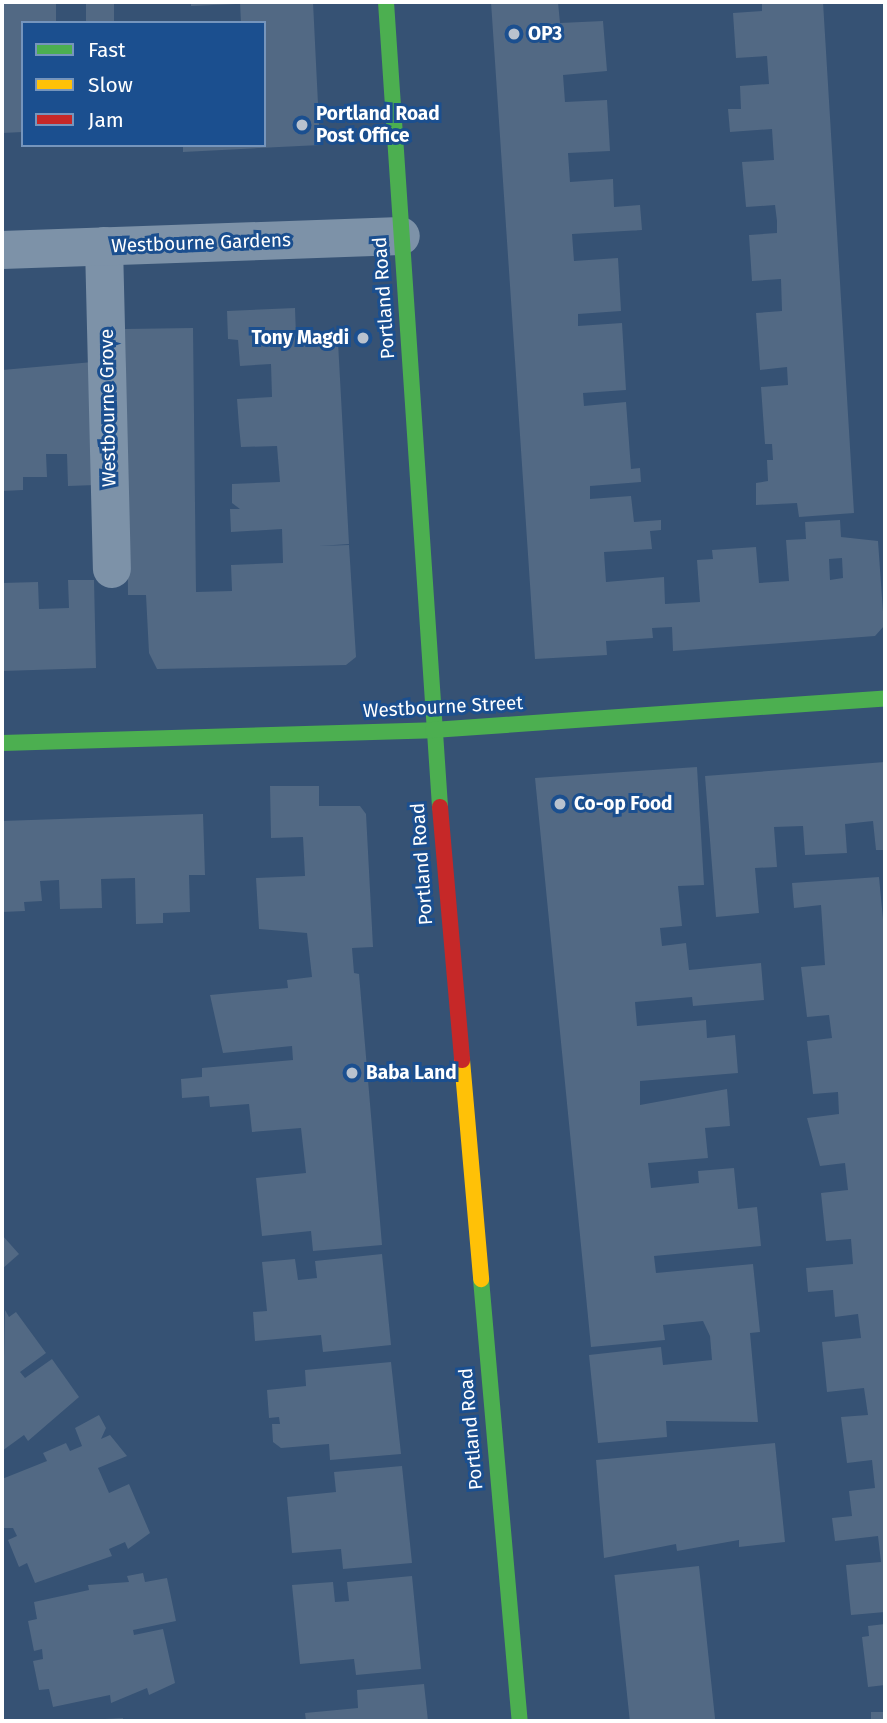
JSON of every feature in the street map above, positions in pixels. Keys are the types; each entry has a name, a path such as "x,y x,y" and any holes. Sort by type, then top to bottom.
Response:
{"street":[{"name":"Portland Road","path":"386,2 433,730 520,1721"},
{"name":"Westbourne Gardens","path":"2,250 401,236"},
{"name":"Westbourne Grove","path":"104,246 112,569"},
{"name":"Westbourne Street","path":"2,743 433,730 885,698"}],"building":[{"path":"56,2 56,21 21,21 21,132 2,133 2,3"},
{"path":"86,2 114,2 114,21 86,21"},
{"path":"191,2 236,2 236,4 191,6"},
{"path":"240,2 313,2 320,145 183,152 183,147 266,147 266,21 241,21"},
{"path":"491,2 558,2 560,23 603,21 607,71 563,75 565,102 607,100 610,151 568,153 570,182 613,179 614,207 640,205 642,230 572,234 574,261 618,258 621,311 578,314 578,326 622,323 626,390 583,393 584,406 626,402 631,469 640,468 641,482 590,486 590,499 631,496 634,522 661,520 661,530 650,531 652,549 604,552 606,582 664,577 665,604 700,602 697,560 713,559 712,550 756,547 759,583 789,581 786,540 806,539 805,522 840,520 841,537 878,541 884,626 875,636 673,651 672,627 652,628 653,638 606,641 607,655 535,659","holes":["842,558 843,578 830,580 829,559"]},
{"path":"762,2 823,2 854,513 799,517 797,503 756,505 756,483 768,481 767,460 773,460 772,444 765,444 761,387 788,385 787,367 760,370 756,313 782,311 781,279 752,281 749,235 777,233 777,221 775,205 746,207 742,162 774,160 772,129 730,132 728,109 741,109 740,86 769,84 767,56 736,58 733,13 762,11"},
{"path":"295,308 296,336 329,334 338,342 349,544 319,546 349,545 356,657 346,665 157,669 149,653 146,595 128,595 125,329 193,328 196,592 232,591 231,565 283,563 282,529 231,532 230,509 240,509 232,503 232,484 280,482 277,446 241,447 237,399 272,397 271,364 240,366 238,340 228,339 227,311"},
{"path":"93,362 96,485 68,486 67,454 46,454 47,477 23,477 23,490 2,491 2,370"},
{"path":"68,580 94,580 96,668 2,671 2,583 38,582 39,609 69,608"},
{"path":"885,762 885,850 876,850 873,821 845,824 847,853 805,855 803,826 774,827 777,867 755,868 759,913 716,917 705,776"},
{"path":"697,767 704,885 678,886 682,926 660,928 662,946 686,943 689,970 761,963 764,1000 693,1006 692,997 635,1002 637,1026 706,1020 707,1038 735,1035 738,1073 640,1081 640,1105 727,1089 730,1126 705,1128 708,1158 648,1163 651,1188 699,1183 698,1171 734,1168 738,1209 757,1207 761,1246 654,1256 656,1273 753,1264 760,1332 750,1333 758,1422 666,1421 667,1437 598,1443 589,1355 661,1347 663,1365 712,1360 710,1336 703,1321 663,1325 665,1340 591,1347 535,778"},
{"path":"270,786 319,786 319,806 360,806 366,814 373,947 352,948 354,973 359,974 382,1245 313,1251 311,1231 262,1236 256,1178 306,1173 301,1128 252,1132 249,1104 210,1107 209,1096 182,1098 181,1079 202,1077 202,1068 293,1060 292,1046 223,1053 210,995 288,988 287,980 312,977 307,933 259,929 256,878 305,876 303,837 271,838"},
{"path":"203,814 205,875 189,875 190,912 163,913 163,923 136,924 135,878 101,879 102,908 60,909 59,880 40,881 42,901 24,902 25,911 2,912 2,821"},
{"path":"879,877 885,940 885,1612 851,1615 846,1565 881,1562 878,1536 835,1541 832,1518 852,1516 849,1491 875,1488 872,1460 847,1463 841,1417 868,1415 864,1388 827,1392 822,1342 861,1338 858,1314 835,1317 833,1290 808,1292 806,1268 853,1264 851,1239 826,1241 821,1193 848,1190 845,1163 820,1166 807,1118 839,1114 838,1092 813,1094 807,1041 832,1038 829,1015 807,1017 801,967 825,965 821,905 794,908 792,883"},
{"path":"2,1235 19,1254 2,1269"},
{"path":"382,1254 391,1345 323,1352 321,1335 255,1341 253,1312 267,1311 262,1262 295,1259 298,1280 317,1278 315,1261"},
{"path":"5,1310 9,1317 16,1312 46,1353 20,1372 25,1378 52,1359 79,1397 28,1441 24,1435 2,1451"},
{"path":"391,1362 401,1454 330,1460 329,1444 281,1448 273,1442 272,1424 280,1424 279,1417 269,1418 267,1390 306,1386 305,1370"},
{"path":"99,1415 106,1428 101,1439 110,1435 127,1456 98,1468 109,1493 129,1484 150,1533 128,1549 125,1542 109,1549 112,1556 35,1583 27,1563 19,1567 8,1540 17,1536 13,1528 2,1528 2,1479 47,1461 43,1453 66,1443 70,1451 82,1446 75,1428"},
{"path":"775,1443 785,1542 739,1547 739,1540 677,1551 676,1544 604,1558 596,1460"},
{"path":"402,1466 412,1563 343,1569 341,1549 292,1553 287,1497 336,1492 334,1472"},
{"path":"699,1566 715,1721 630,1721 614,1575"},
{"path":"143,1573 145,1582 167,1578 176,1621 133,1630 134,1635 163,1629 175,1683 149,1695 147,1688 111,1703 110,1695 53,1707 49,1689 39,1690 33,1661 43,1659 42,1649 34,1651 28,1621 37,1619 34,1602 89,1590 88,1585 129,1582 127,1576"},
{"path":"412,1576 421,1669 356,1675 354,1659 300,1664 292,1585 333,1582 335,1602 349,1601 347,1582"},
{"path":"885,1624 885,1685 868,1687 862,1637 869,1636 868,1626"},
{"path":"424,1684 428,1721 306,1721 305,1713 358,1708 357,1690"},
{"path":"871,1712 885,1712 885,1721 871,1721"},
{"path":"123,1718 123,1721 105,1721 105,1719"}],"traffic: fast":[{"path":"386,2 440,807"},
{"path":"2,743 433,730 885,698"},
{"path":"481,1279 520,1721"}],"traffic: slow":[{"path":"462,1060 481,1279"}],"traffic: jam":[{"path":"440,807 462,1060"}],"place":[{"name":"OP3","path":"514,34"},
{"name":"Portland Road Post Office","path":"302,125"},
{"name":"Tony Magdi","path":"363,338"},
{"name":"Co-op Food","path":"560,804"},
{"name":"Baba Land","path":"352,1073"}]}
